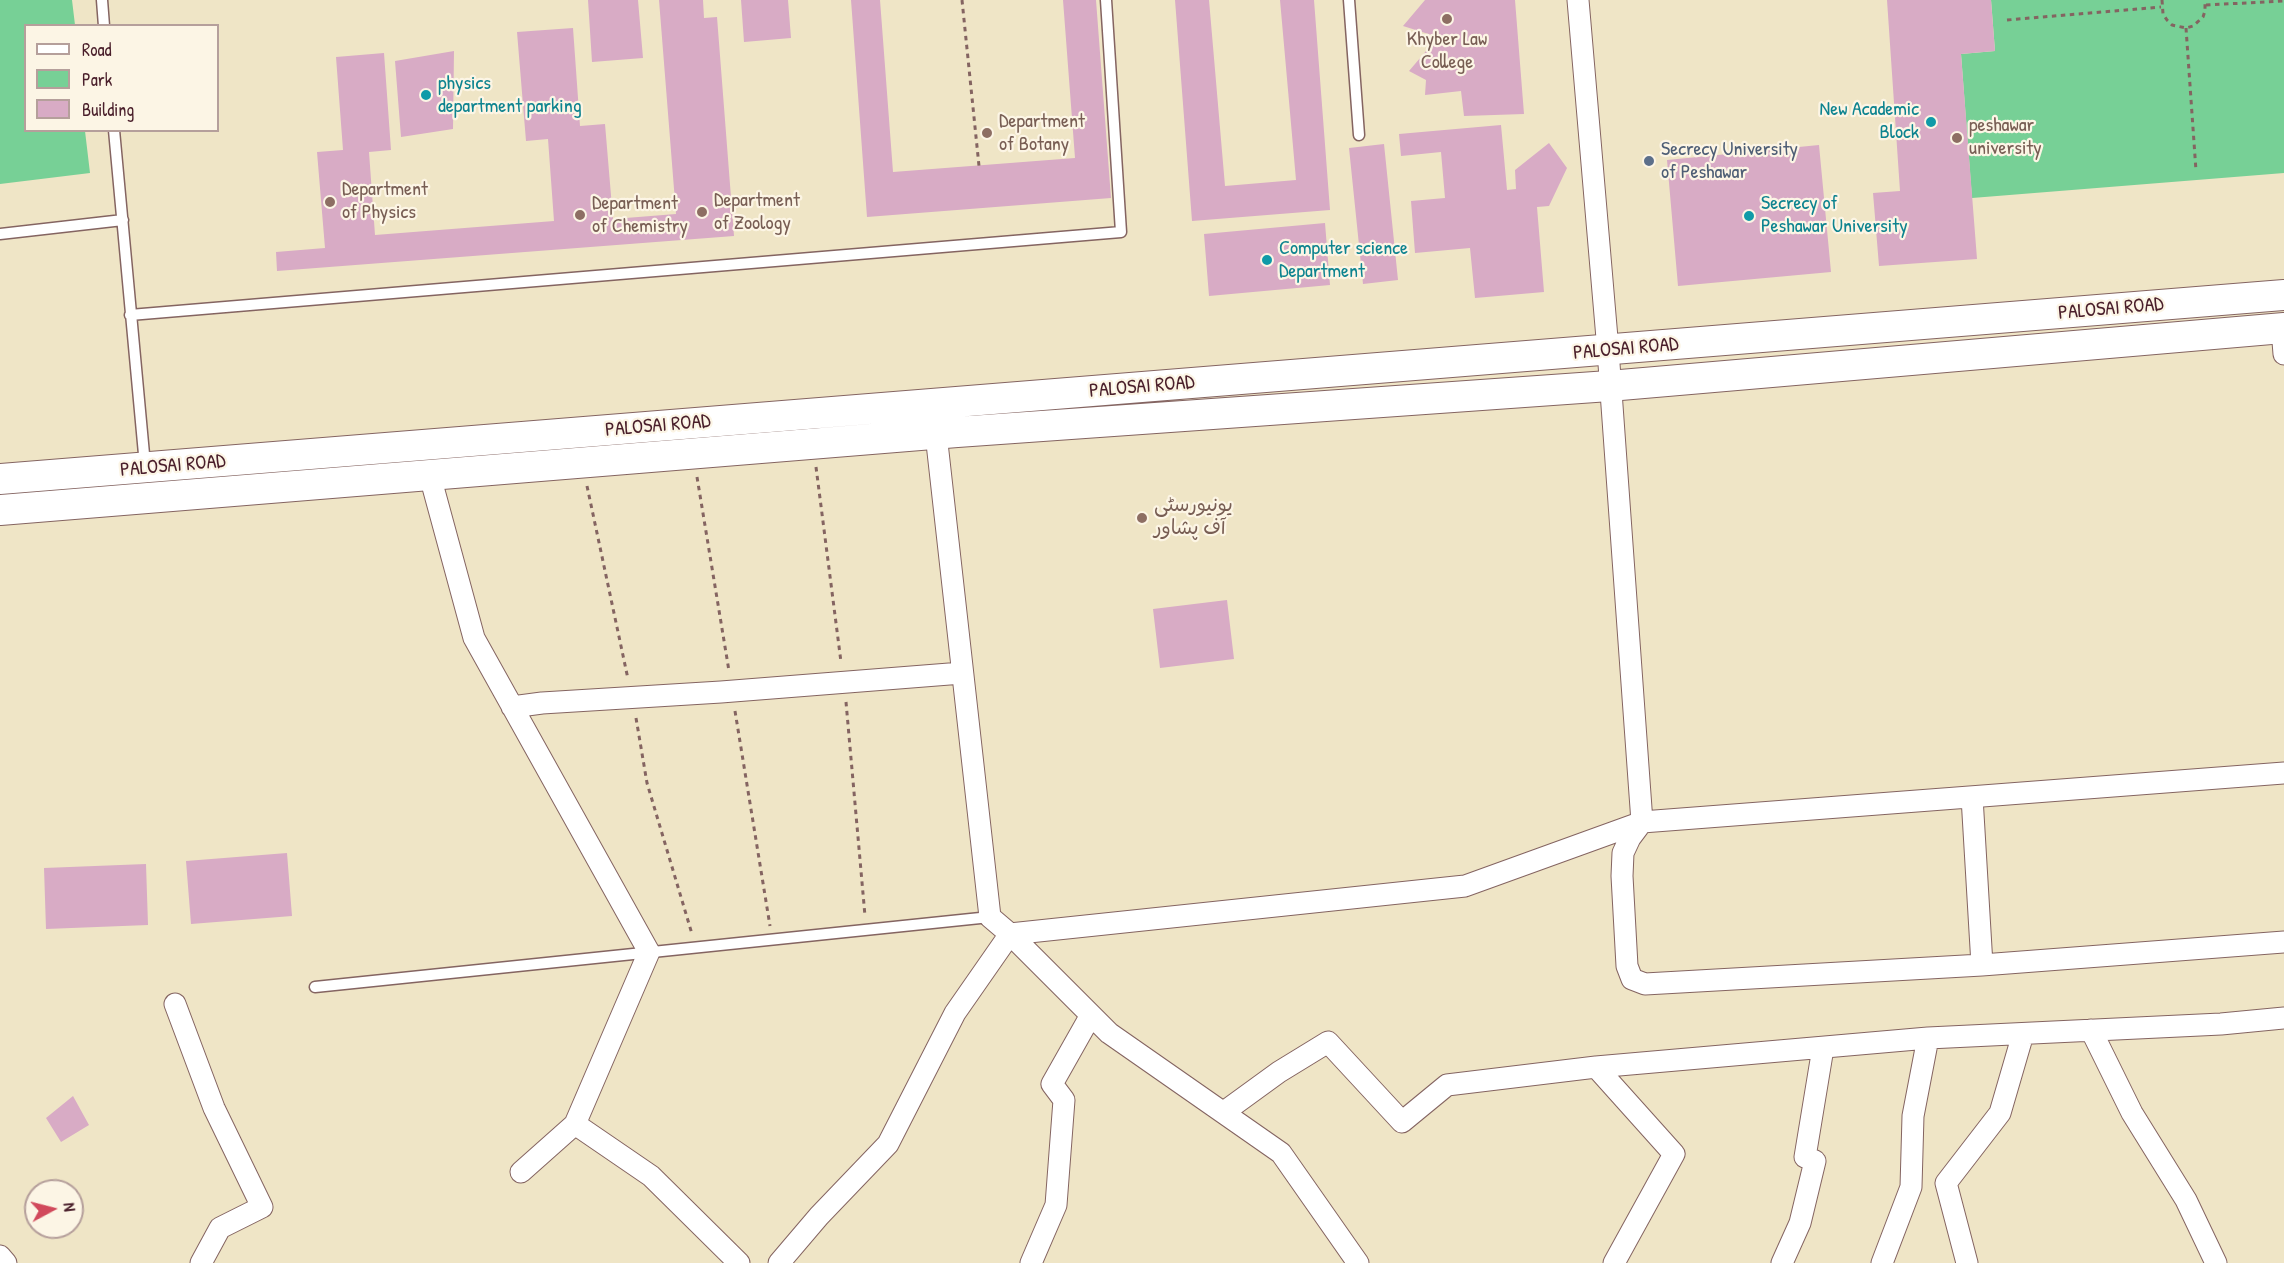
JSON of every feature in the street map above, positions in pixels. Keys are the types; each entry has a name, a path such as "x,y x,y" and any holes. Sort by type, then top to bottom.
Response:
{"street":[{"path":"1578,0 1608,350 1642,822 1630,838 1623,853 1622,876 1627,966 1632,979 1645,984 1982,965 2284,942"},
{"name":"PALOSAI ROAD","path":"0,479 2284,295"},
{"path":"0,510 936,434 2283,337"},
{"path":"936,404 936,434 990,917 1109,1033 1281,1153 1358,1263"},
{"path":"543,435 543,466"},
{"path":"430,476 474,638 649,952 575,1124 521,1172"},
{"path":"512,707 962,673"},
{"path":"779,1263 819,1216 888,1144 955,1013 1010,934 1465,886 1642,822 2284,773"},
{"path":"1972,797 1982,965"},
{"path":"175,1004 214,1108 262,1207 220,1228 201,1263"},
{"path":"1031,1263 1056,1205 1064,1100 1052,1084 1091,1015"},
{"path":"1224,1113 1279,1072 1328,1042 1402,1122 1447,1085 1596,1067 1928,1038 2221,1024 2284,1018"},
{"path":"2091,1030 2132,1113 2186,1200 2216,1263"},
{"path":"1967,1263 1946,1183 2000,1113 2023,1034"},
{"path":"1882,1263 1911,1187 1913,1116 1928,1038"},
{"path":"1782,1263 1800,1223 1815,1161 1805,1157 1823,1048"},
{"path":"1596,1067 1674,1154 1614,1263"},
{"path":"575,1124 651,1176 739,1263"},
{"path":"0,1256 6,1263"}],"lane":[{"path":"102,0 105,24"},
{"path":"130,315 1121,232 1106,0"},
{"path":"1349,0 1359,135"},
{"path":"114,132 145,468"},
{"path":"0,234 123,220"},
{"path":"315,987 990,917"}],"path":[{"path":"962,0 979,166"},
{"path":"2162,0 2163,14 2172,25 2186,28 2193,26 2203,17 2206,2 2284,1"},
{"path":"2007,20 2161,7"},
{"path":"2186,28 2196,171"}],"green space":[{"path":"0,0 72,0 75,24 24,24 24,132 85,132 90,173 0,184"},
{"path":"1991,0 2284,0 2284,173 1972,198 1961,54 1995,51"}],"building":[{"path":"588,0 638,0 643,58 592,62"},
{"path":"659,0 703,0 704,18 717,17 734,236 277,271 276,252 325,248 317,152 343,150 336,57 384,53 391,150 369,152 375,235 554,221 548,139 526,141 517,32 573,28 580,126 605,124 613,219 676,214"},
{"path":"741,0 788,0 791,38 744,42"},
{"path":"851,0 880,0 893,172 1075,158 1063,0 1096,0 1111,198 867,217"},
{"path":"1175,0 1209,0 1225,186 1296,180 1280,0 1314,0 1330,210 1192,221"},
{"path":"1425,0 1515,0 1524,114 1464,116 1461,91 1425,95 1426,80 1409,71 1438,37 1403,26"},
{"name":"New Academic Block","path":"1887,0 1991,0 1995,51 1961,54 1977,259 1879,266 1873,193 1900,191"},
{"name":"physics department parking","path":"454,51 453,129 401,137 395,61"},
{"path":"1501,125 1507,190 1516,189 1515,170 1549,143 1567,168 1549,206 1537,207 1544,292 1475,298 1470,248 1415,253 1411,201 1445,198 1441,152 1401,156 1399,134"},
{"path":"1384,144 1398,280 1363,284 1349,148"},
{"name":"Secrecy of Peshawar University","path":"1819,145 1831,272 1678,286 1667,160"},
{"name":"Computer science Department","path":"1325,223 1330,285 1209,296 1204,234"},
{"path":"1227,600 1234,659 1160,668 1153,609"},
{"path":"287,853 292,916 191,924 186,861"},
{"path":"146,864 148,925 46,929 44,868"},
{"path":"73,1096 89,1125 61,1142 46,1118"}],"place":[{"name":"Khyber Law College","path":"1447,19"},
{"name":"physics department parking","path":"426,95"},
{"name":"New Academic Block","path":"1931,122"},
{"name":"Department of Botany","path":"987,133"},
{"name":"peshawar university","path":"1957,138"},
{"name":"Secrecy University of Peshawar","path":"1649,161"},
{"name":"Department of Physics","path":"330,202"},
{"name":"Department of Zoology","path":"702,212"},
{"name":"Department of Chemistry","path":"580,215"},
{"name":"Secrecy of Peshawar University","path":"1749,216"},
{"name":"Computer science Department","path":"1267,260"},
{"name":"یونیورسٹی آف پشاور","path":"1142,518"}]}
